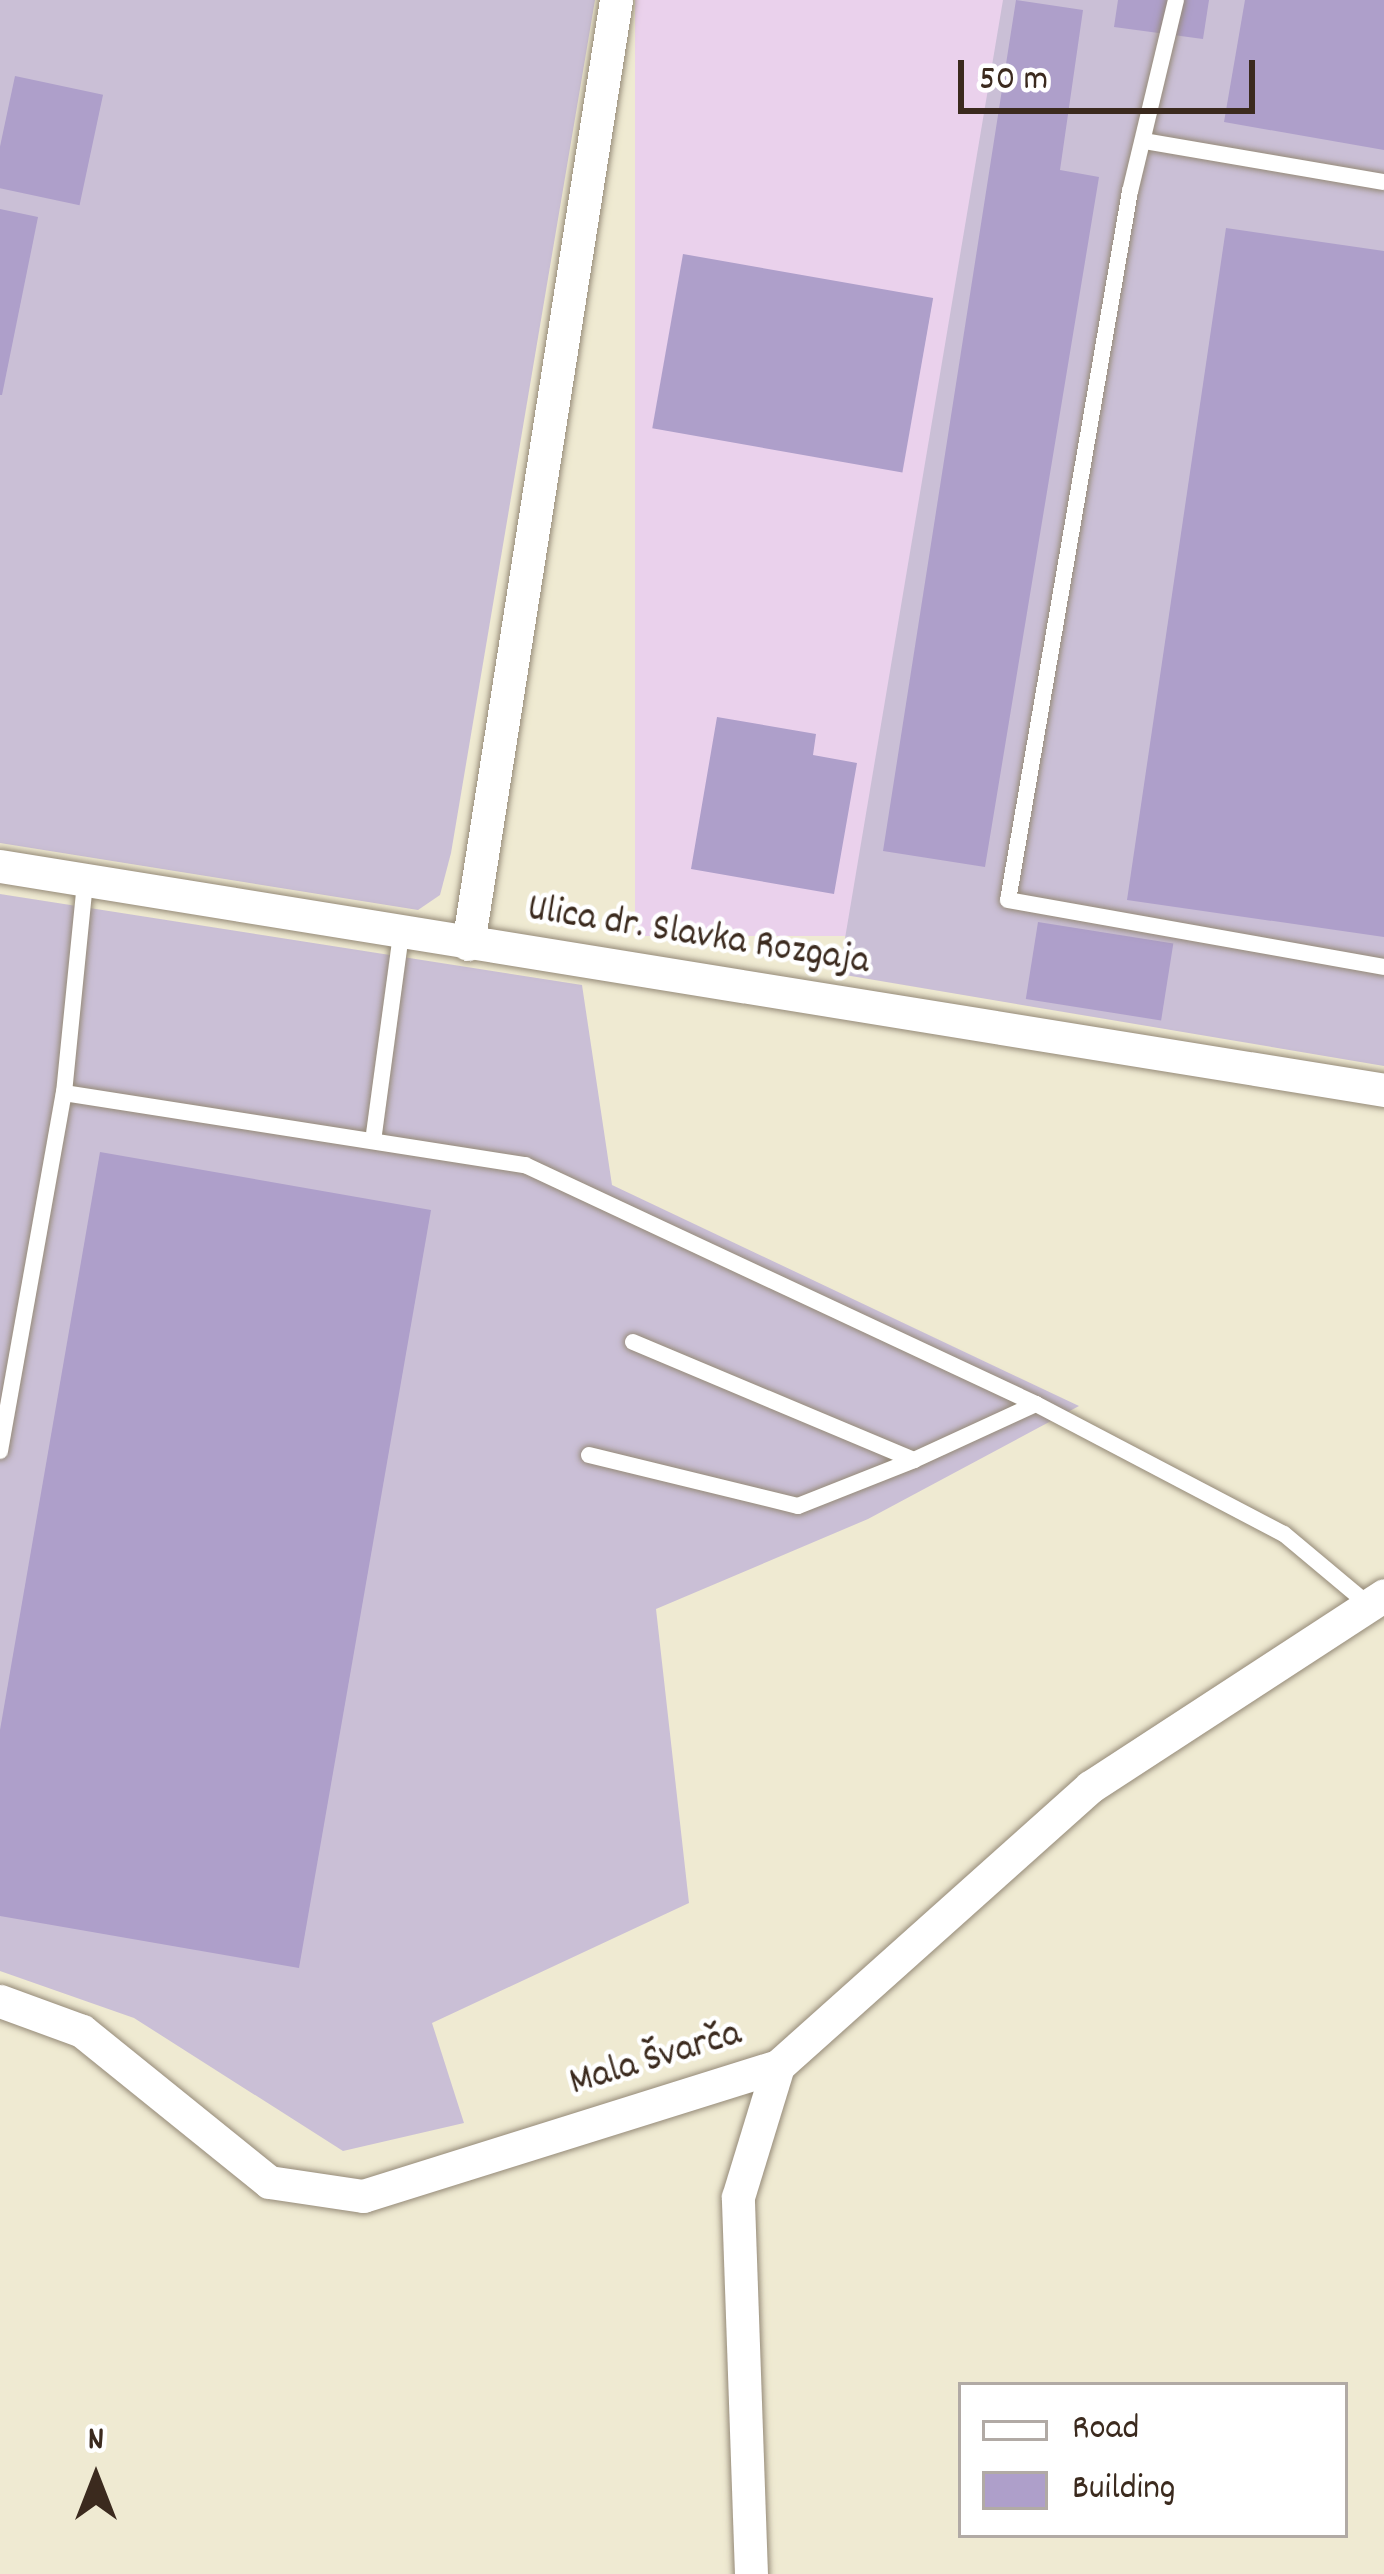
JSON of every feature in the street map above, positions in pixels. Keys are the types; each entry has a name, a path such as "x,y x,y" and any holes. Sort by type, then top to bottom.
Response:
{"street":[{"path":"468,944 616,0"},
{"name":"Ulica dr. Slavka Rozgaja","path":"0,866 1384,1090"},
{"name":"Mala Švarča","path":"0,2001 82,2031 269,2182 363,2196 778,2066 1090,1787 1374,1598"},
{"path":"751,2574 738,2197 778,2066"}],"lane":[{"path":"1176,0 1144,141 1009,900 1384,967"},
{"path":"1144,141 1384,182"},
{"path":"0,1450 64,1093 85,881"},
{"path":"374,1134 401,934"},
{"path":"64,1093 374,1134 525,1165 1036,1404 1284,1534 1374,1598"},
{"path":"633,1342 914,1460"},
{"path":"589,1455 798,1506 1036,1404"}],"shaded area":[{"path":"0,0 595,0 451,853 440,895 418,910 0,843"},
{"path":"635,0 1003,0 1003,936 635,936"},
{"path":"1003,0 1384,0 1384,1066 839,974"},
{"path":"0,894 582,985 612,1185 1079,1406 868,1519 656,1609 689,1903 432,2023 464,2123 343,2151 134,2018 0,1971"}],"building":[{"path":"1016,0 1083,10 1060,170 1099,177 985,867 883,851"},
{"path":"1118,0 1209,0 1203,39 1114,27"},
{"path":"1245,0 1384,0 1384,150 1224,122"},
{"path":"15,76 103,95 80,205 0,188 0,147"},
{"path":"0,209 38,217 2,395 0,395"},
{"path":"1226,228 1384,251 1384,937 1127,900"},
{"path":"683,254 933,298 902,472 652,428"},
{"path":"717,717 816,734 813,755 857,763 834,894 691,869"},
{"path":"1038,922 1173,943 1161,1020 1026,999"},
{"path":"100,1152 431,1210 299,1968 0,1916 0,1730"}]}
